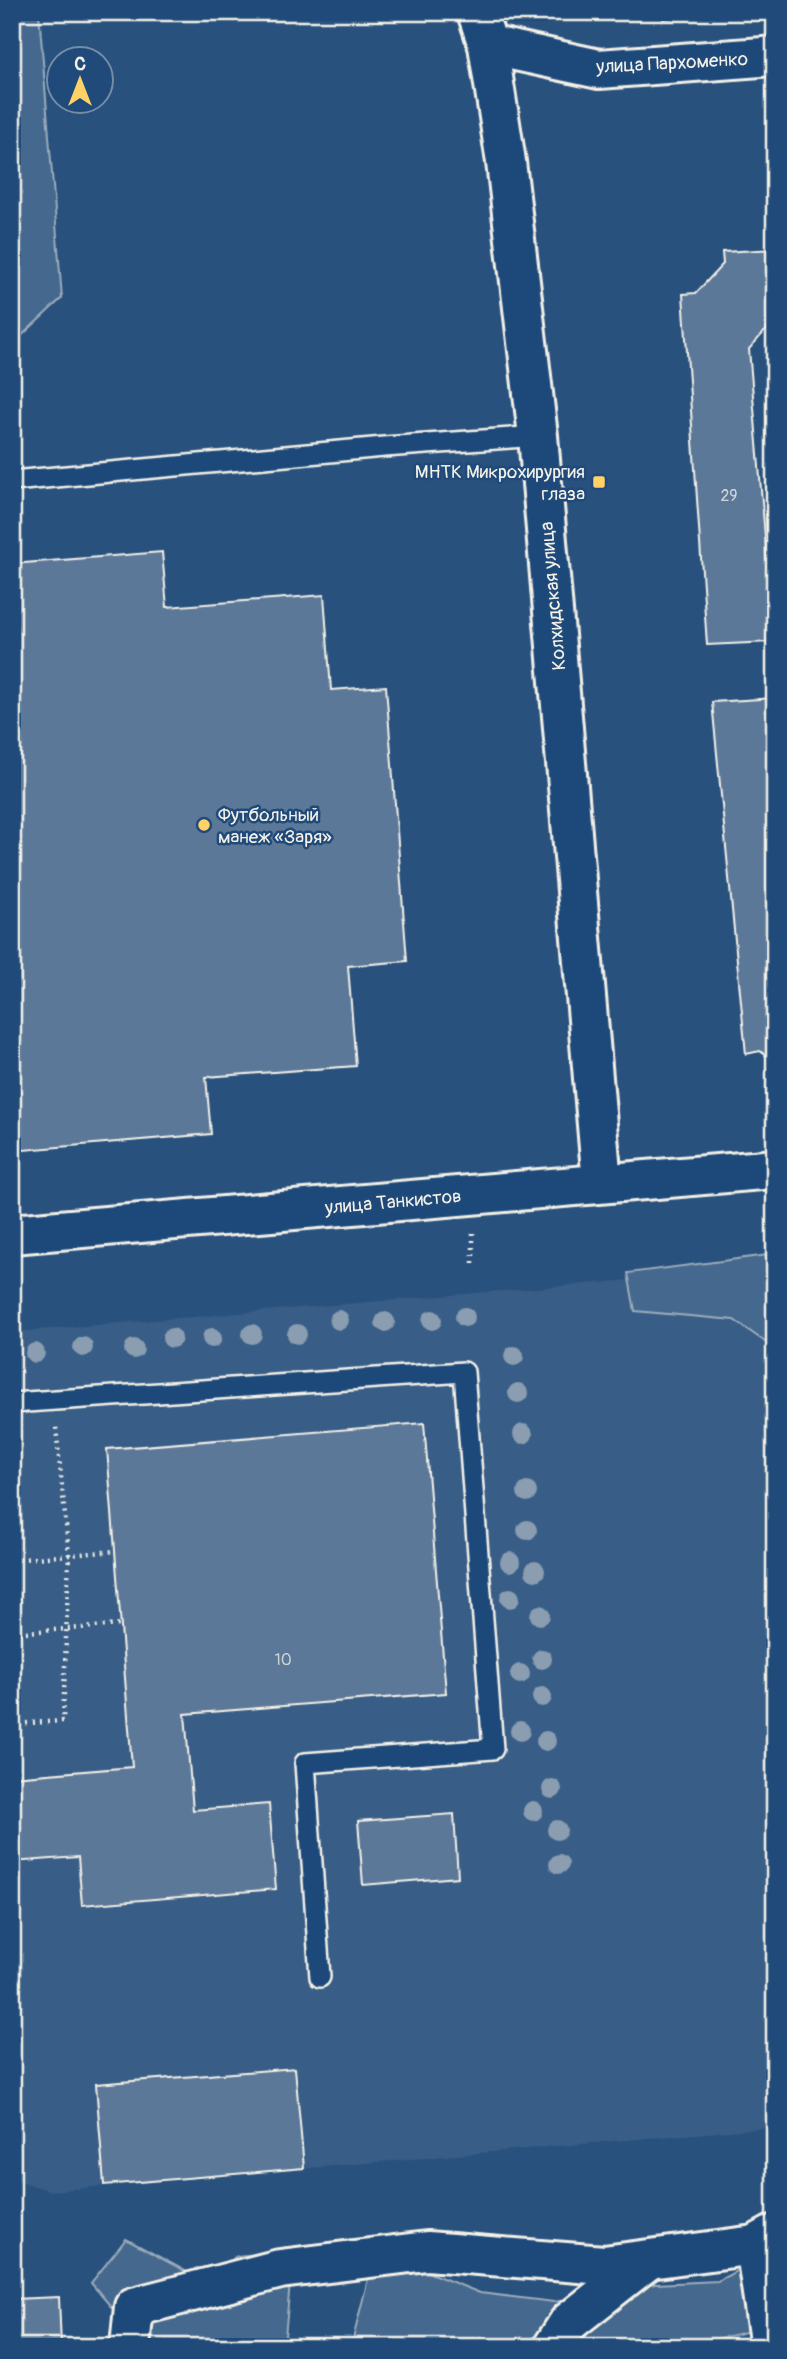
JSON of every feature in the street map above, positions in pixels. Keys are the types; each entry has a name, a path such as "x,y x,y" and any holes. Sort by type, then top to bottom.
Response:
{"street":[{"name":"улица Пархоменко","path":"483,29 599,69 775,55"},
{"name":"Колхидская улица","path":"483,29 506,162 538,436 602,1183"},
{"name":"улица Танкистов","path":"12,1234 775,1169"},
{"path":"130,2347 134,2307 280,2269 427,2251 604,2265 765,2239 770,2347"},
{"path":"553,2347 569,2322 648,2260"}],"lane":[{"path":"12,481 384,447 538,436"},
{"path":"12,1403 464,1373 493,1749 305,1763 320,1977"}],"path":[{"path":"473,1227 473,1264"},
{"path":"12,1724 62,1721 69,1555 54,1400"},
{"path":"12,1560 115,1551"},
{"path":"12,1633 121,1625"}],"shaded area":[{"path":"12,12 39,12 62,298 17,340 12,341"},
{"path":"775,1254 775,1349 734,1320 635,1311 628,1273"},
{"path":"775,1268 775,2127 51,2191 12,2179 12,1332"},
{"path":"126,2239 209,2284 236,2256 293,2251 284,2347 145,2347 91,2283"},
{"path":"775,2250 775,2325 683,2347 351,2347 375,2251 480,2293 554,2302 655,2284 718,2281"}],"building":[{"path":"662,12 745,12 745,13 663,19"},
{"path":"775,249 775,320 749,349 774,642 707,645 683,294 696,293 723,264 722,252"},
{"name":"Футбольный манеж «Заря»","path":"162,552 167,607 324,595 331,690 386,686 407,961 348,966 356,1066 206,1077 211,1134 12,1151 12,564"},
{"path":"775,698 775,1062 760,1051 746,1054 712,702"},
{"path":"424,1423 446,1693 185,1714 193,1810 269,1804 276,1889 82,1905 78,1857 12,1862 12,1777 132,1767 107,1449"},
{"path":"454,1814 458,1877 363,1885 358,1821"},
{"path":"295,2068 304,2168 104,2185 96,2084"},
{"path":"59,2297 61,2347 12,2347 12,2299"}],"place":[{"name":"МНТК Микрохирургия глаза","path":"599,482"},
{"name":"Футбольный манеж «Заря»","path":"204,825"}]}
